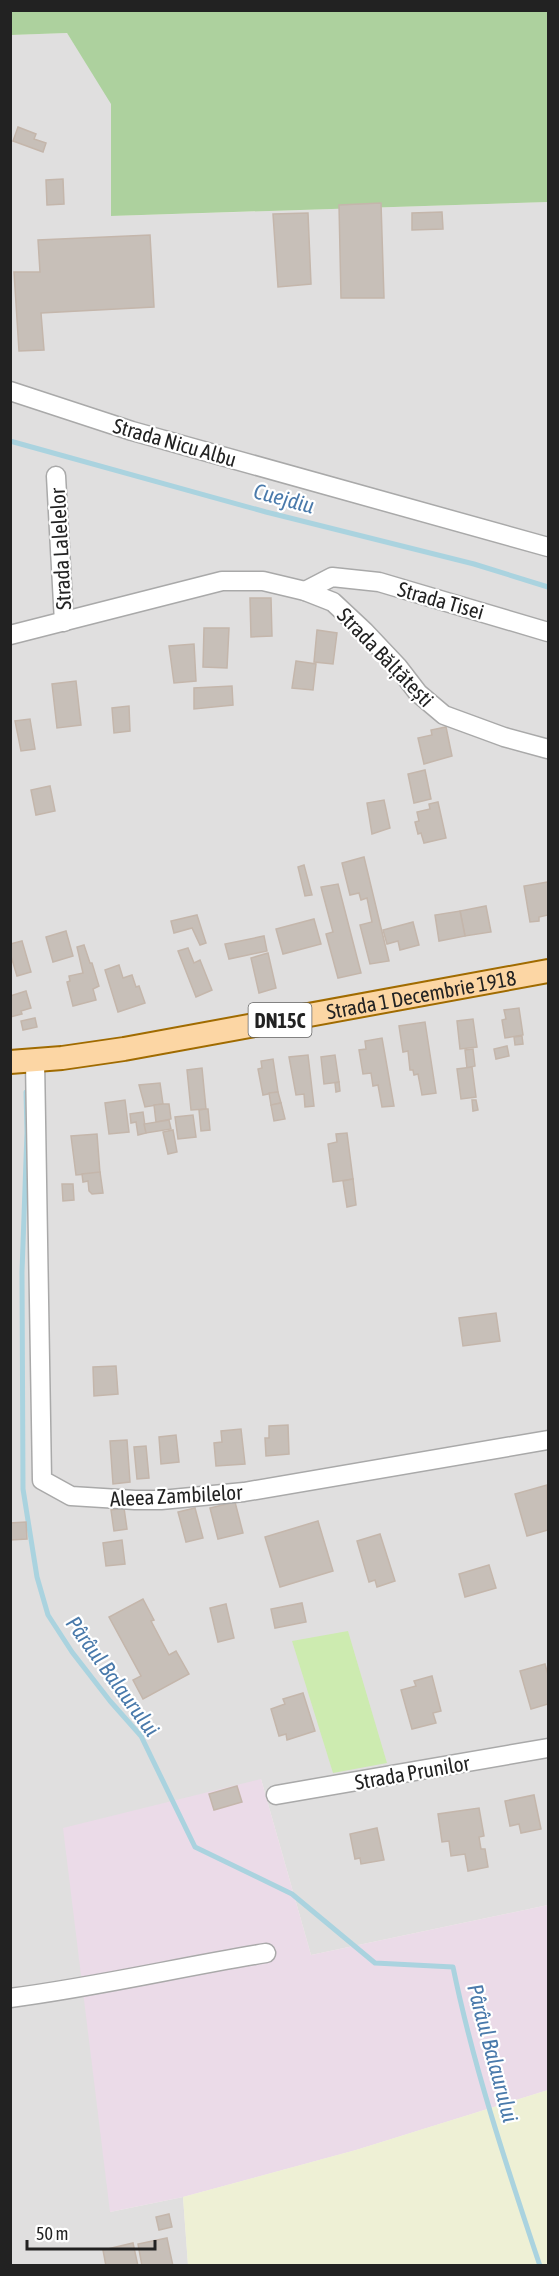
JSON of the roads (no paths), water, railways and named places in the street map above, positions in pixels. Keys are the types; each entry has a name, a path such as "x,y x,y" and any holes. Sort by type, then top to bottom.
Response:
{"main road":[{"name":"Strada 1 Decembrie 1918","path":"10,1062 35,1061 134,1047 549,971"}],"street":[{"name":"Strada Nicu Albu","path":"10,391 132,431 549,547"},
{"name":"Strada Lalelelor","path":"56,476 64,622"},
{"name":"Strada Tisei","path":"305,591 332,577 379,582 549,632"},
{"name":"Strada Bălțătești","path":"10,635 222,581 263,582 305,591 333,602 398,666 418,693 444,715 504,737 549,749"},
{"name":"Aleea Zambilelor","path":"35,1061 42,1480 71,1496 160,1500 244,1492 549,1440"},
{"name":"Strada Prunilor","path":"276,1795 549,1748"},
{"path":"10,1998 70,1991 266,1953"}],"waterway":[{"name":"Cuejdiu","path":"10,441 266,512 474,564 548,587"},
{"name":"Pârâul Balaurului","path":"26,1092 27,1132 22,1272 23,1489 37,1577 48,1615 72,1652 141,1736 195,1847 292,1894 375,1963 453,1967 481,2080 540,2266"}]}
